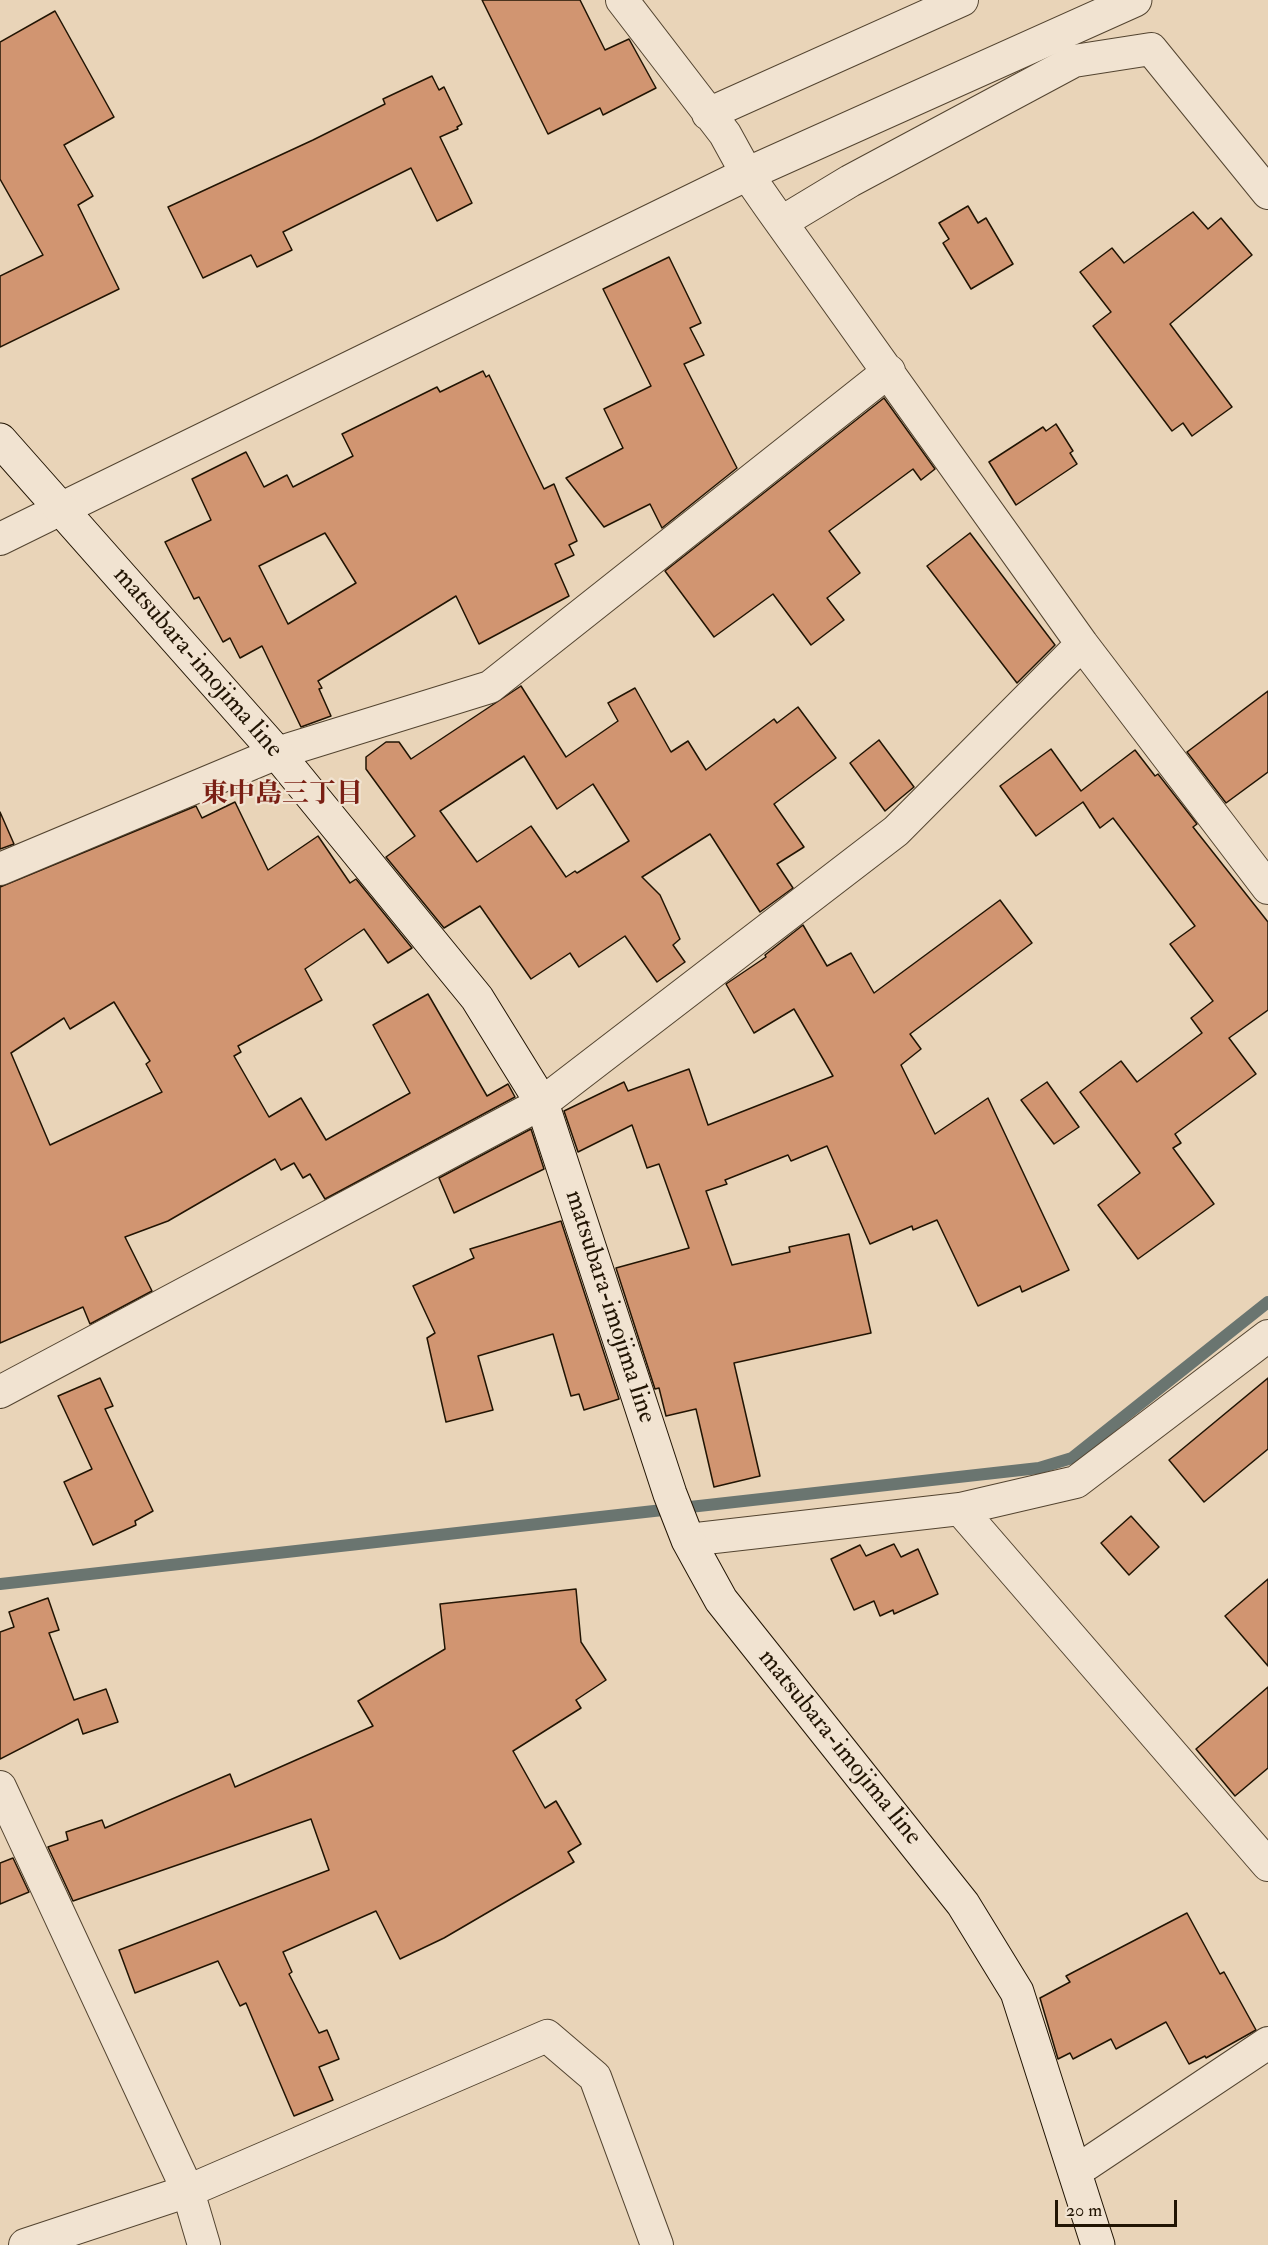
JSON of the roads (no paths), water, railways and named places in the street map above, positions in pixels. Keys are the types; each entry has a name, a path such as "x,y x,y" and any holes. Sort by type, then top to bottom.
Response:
{"main road":[{"path":"61,509 747,174 1136,0"},
{"name":"matsubara-imojima line","path":"0,440 277,753 477,998 542,1103 679,1518 721,1600 969,1913 1017,1992 1098,2245"}],"street":[{"path":"622,0 725,134 747,174 1082,644 1268,888"},
{"path":"708,114 962,0"},
{"path":"782,222 849,182 1074,61 1150,49 1268,194"},
{"path":"0,870 277,753 490,687 889,371"},
{"path":"0,539 61,509"},
{"path":"0,1392 542,1103 896,831 1082,644"},
{"path":"679,1518 960,1509 1076,1482 1268,1336"},
{"path":"960,1509 1268,1865"},
{"path":"0,1787 188,2191 204,2245"},
{"path":"25,2245 188,2191 547,2036 595,2077 657,2245"},
{"path":"1074,2172 1268,2043"}],"waterway":[{"path":"0,1584 1039,1468 1072,1458 1268,1302"}],"district":[{"name":"東中島三丁目","path":"282,796"}]}
